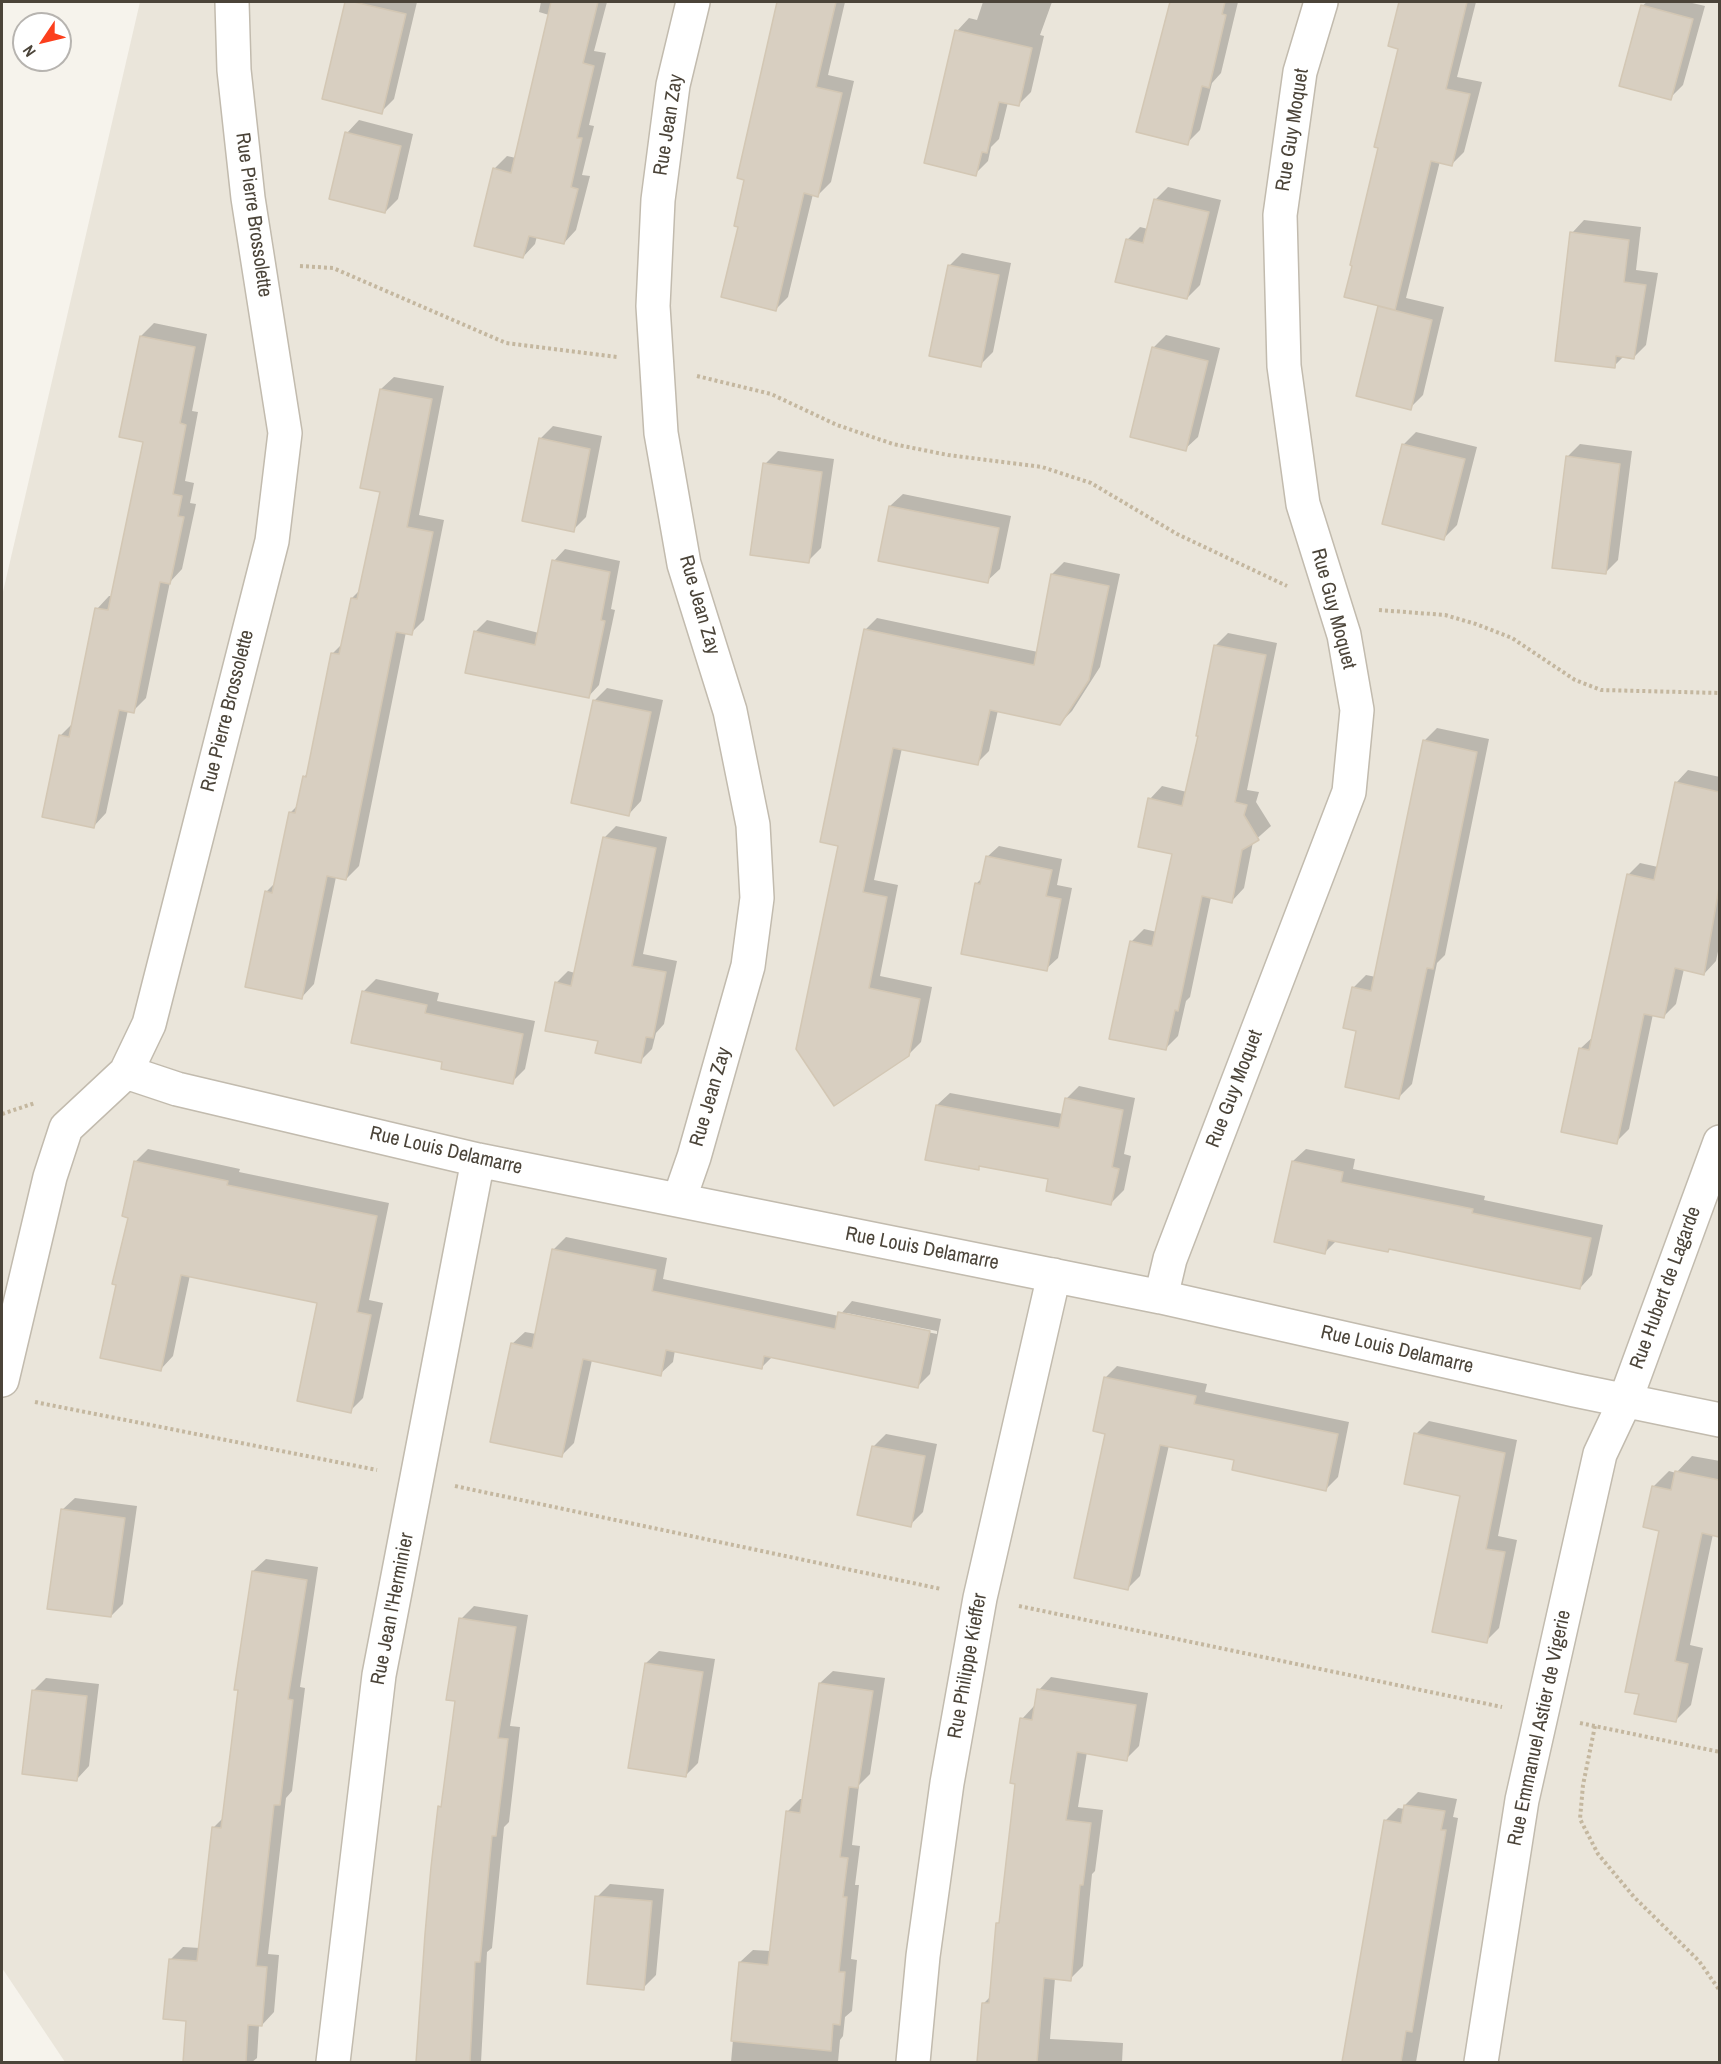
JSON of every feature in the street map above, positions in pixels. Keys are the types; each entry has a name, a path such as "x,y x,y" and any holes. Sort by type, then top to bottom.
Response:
{"street":[{"name":"Rue Pierre Brossolette","path":"13,1390 50,1178 66,1128 126,1072 149,1024 272,540 285,433 248,198 234,70 231,2"},
{"name":"Rue Jean Zay","path":"679,1200 694,1157 748,966 757,898 753,825 730,711 684,564 661,433 653,306 658,200 673,85 693,2"},
{"name":"Rue Guy Moquet","path":"1161,1297 1170,1259 1349,792 1357,710 1344,635 1303,504 1284,366 1280,214 1300,72 1321,2"},
{"name":"Rue Louis Delamarre","path":"126,1072 177,1089 478,1160 1161,1297 1719,1420"},
{"name":"Rue Hubert de Lagarde","path":"1625,1401 1719,1142"},
{"name":"Rue Jean l'Herminier","path":"333,2062 379,1675 478,1160"},
{"name":"Rue Philippe Kieffer","path":"913,2062 922,1956 944,1806 980,1598 1054,1275"},
{"name":"Rue Emmanuel Astier de Vigerie","path":"1481,2062 1522,1800 1540,1715 1600,1454 1625,1401"}],"path":[{"path":"261,273 304,265 333,268 506,343 614,355 657,371 698,377 771,394 837,425 893,444 948,455 1042,467 1091,483 1177,534 1335,608 1445,615 1476,624 1512,638 1575,680 1601,690 1719,693"},
{"path":"13,1390 980,1598 1719,1752"},
{"path":"1595,1726 1586,1766 1580,1819 1598,1854 1634,1897 1699,1961 1719,1991"}],"shaded area":[{"path":"140,2 1719,2 1719,2062 65,2062 2,1968 2,596"}],"building":[{"path":"345,2 406,14 382,114 322,99"},
{"path":"551,2 598,2 583,63 594,66 577,138 582,138 571,187 578,189 564,244 529,236 523,258 474,246 493,168 511,173"},
{"path":"777,2 836,2 816,87 842,93 818,197 804,193 776,311 721,297 738,227 734,226 744,180 737,178"},
{"path":"1170,2 1225,2 1222,14 1226,15 1209,88 1202,86 1188,145 1136,132"},
{"path":"1399,2 1467,2 1446,89 1470,94 1452,166 1431,161 1395,310 1344,297 1378,148 1374,147 1398,49 1388,46"},
{"path":"1641,5 1693,19 1671,100 1619,86"},
{"path":"955,30 1032,48 1019,106 999,102 987,153 982,152 976,176 924,163"},
{"path":"345,132 401,146 385,213 329,199"},
{"path":"1154,199 1209,212 1187,299 1115,282 1126,239 1143,243"},
{"path":"1570,232 1629,240 1624,282 1646,285 1634,359 1616,356 1615,368 1555,361"},
{"path":"948,265 999,275 981,367 929,356"},
{"path":"1378,306 1432,320 1411,410 1356,396"},
{"path":"140,336 195,347 180,423 186,425 173,494 182,496 178,516 184,517 170,584 160,582 134,713 119,710 94,828 42,817 59,735 69,737 95,608 108,610 143,442 119,437"},
{"path":"1152,347 1208,361 1186,451 1130,437"},
{"path":"380,389 432,399 407,527 433,532 412,635 396,632 346,880 327,876 302,999 245,987 265,891 272,893 289,812 295,813 303,776 306,777 331,653 339,654 351,598 357,599 380,492 360,488"},
{"path":"539,438 590,449 574,532 522,521"},
{"path":"1402,444 1465,459 1444,540 1382,524"},
{"path":"1566,456 1620,464 1606,574 1552,568"},
{"path":"763,463 822,472 809,563 750,555"},
{"path":"889,506 999,528 988,583 878,561"},
{"path":"552,560 610,572 601,620 605,621 589,698 465,673 474,631 535,645"},
{"path":"1051,574 1109,586 1089,680 1060,725 990,710 978,765 893,748 863,892 887,897 869,988 920,999 909,1056 834,1106 796,1049 838,846 820,842 864,629 1034,665"},
{"path":"1214,645 1266,655 1235,802 1247,805 1244,815 1259,840 1242,850 1232,903 1202,896 1178,1011 1175,1010 1166,1050 1109,1039 1130,941 1152,946 1172,854 1138,847 1148,798 1182,806 1198,736 1196,736"},
{"path":"593,700 651,712 629,816 571,803"},
{"path":"1423,740 1477,752 1433,969 1427,968 1399,1099 1345,1087 1356,1031 1343,1028 1352,987 1371,991"},
{"path":"1675,782 1719,792 1719,888 1704,975 1675,968 1664,1018 1644,1014 1617,1144 1561,1132 1579,1048 1589,1050 1627,874 1654,880"},
{"path":"603,837 656,848 632,966 666,972 653,1038 646,1037 641,1063 595,1053 598,1041 545,1031 555,982 571,986"},
{"path":"986,856 1052,870 1046,896 1061,899 1047,971 961,954 975,883 980,884"},
{"path":"362,991 427,1005 425,1013 523,1034 513,1084 441,1069 442,1062 351,1043"},
{"path":"1065,1098 1123,1110 1112,1167 1119,1169 1111,1205 1046,1191 1048,1179 979,1166 979,1170 925,1160 936,1105 1059,1128"},
{"path":"134,1161 228,1181 227,1185 377,1216 357,1312 371,1315 351,1413 297,1401 317,1303 181,1275 161,1371 100,1358 116,1285 112,1284 128,1218 122,1216"},
{"path":"1292,1161 1343,1172 1341,1182 1473,1209 1472,1213 1591,1238 1580,1289 1389,1249 1388,1252 1328,1240 1325,1254 1274,1242"},
{"path":"552,1249 656,1270 652,1291 835,1329 838,1312 930,1331 918,1388 764,1356 762,1369 666,1350 661,1376 583,1359 562,1457 490,1442 511,1343 532,1348"},
{"path":"1104,1377 1196,1396 1194,1404 1338,1434 1326,1491 1232,1470 1234,1460 1160,1445 1128,1590 1074,1578 1105,1434 1093,1431"},
{"path":"1414,1433 1505,1453 1486,1549 1505,1552 1487,1643 1432,1632 1460,1496 1404,1484"},
{"path":"872,1446 925,1456 911,1527 857,1515"},
{"path":"1675,1471 1719,1480 1719,1537 1702,1533 1675,1661 1688,1664 1676,1722 1634,1714 1639,1694 1625,1692 1659,1531 1643,1527 1652,1486 1671,1490"},
{"path":"61,1509 125,1518 111,1617 47,1609"},
{"path":"252,1571 307,1580 288,1699 293,1700 280,1805 274,1805 256,1966 267,1967 262,2026 248,2025 246,2062 183,2062 186,2021 163,2019 169,1959 197,1961 212,1827 221,1828 238,1690 234,1690"},
{"path":"459,1618 516,1627 498,1738 508,1739 496,1836 492,1836 480,1962 475,1962 470,2062 416,2062 431,1867 438,1806 441,1807 455,1701 446,1700"},
{"path":"645,1663 703,1672 686,1777 628,1768"},
{"path":"819,1683 873,1691 858,1788 849,1787 840,1857 848,1858 843,1897 847,1897 839,1972 845,1972 840,2025 833,2024 831,2051 731,2041 739,1962 768,1965 786,1811 800,1813"},
{"path":"1037,1689 1136,1705 1127,1761 1077,1752 1066,1820 1091,1823 1083,1885 1080,1885 1071,1981 1044,1978 1037,2062 977,2062 982,2003 989,2003 996,1923 999,1923 1015,1784 1010,1783 1020,1718 1032,1720"},
{"path":"32,1690 87,1696 77,1781 22,1774"},
{"path":"1404,1805 1445,1811 1441,1830 1446,1830 1412,2032 1406,2031 1401,2062 1342,2062 1384,1820 1401,1823"},
{"path":"595,1896 652,1901 644,1990 587,1984"}]}
